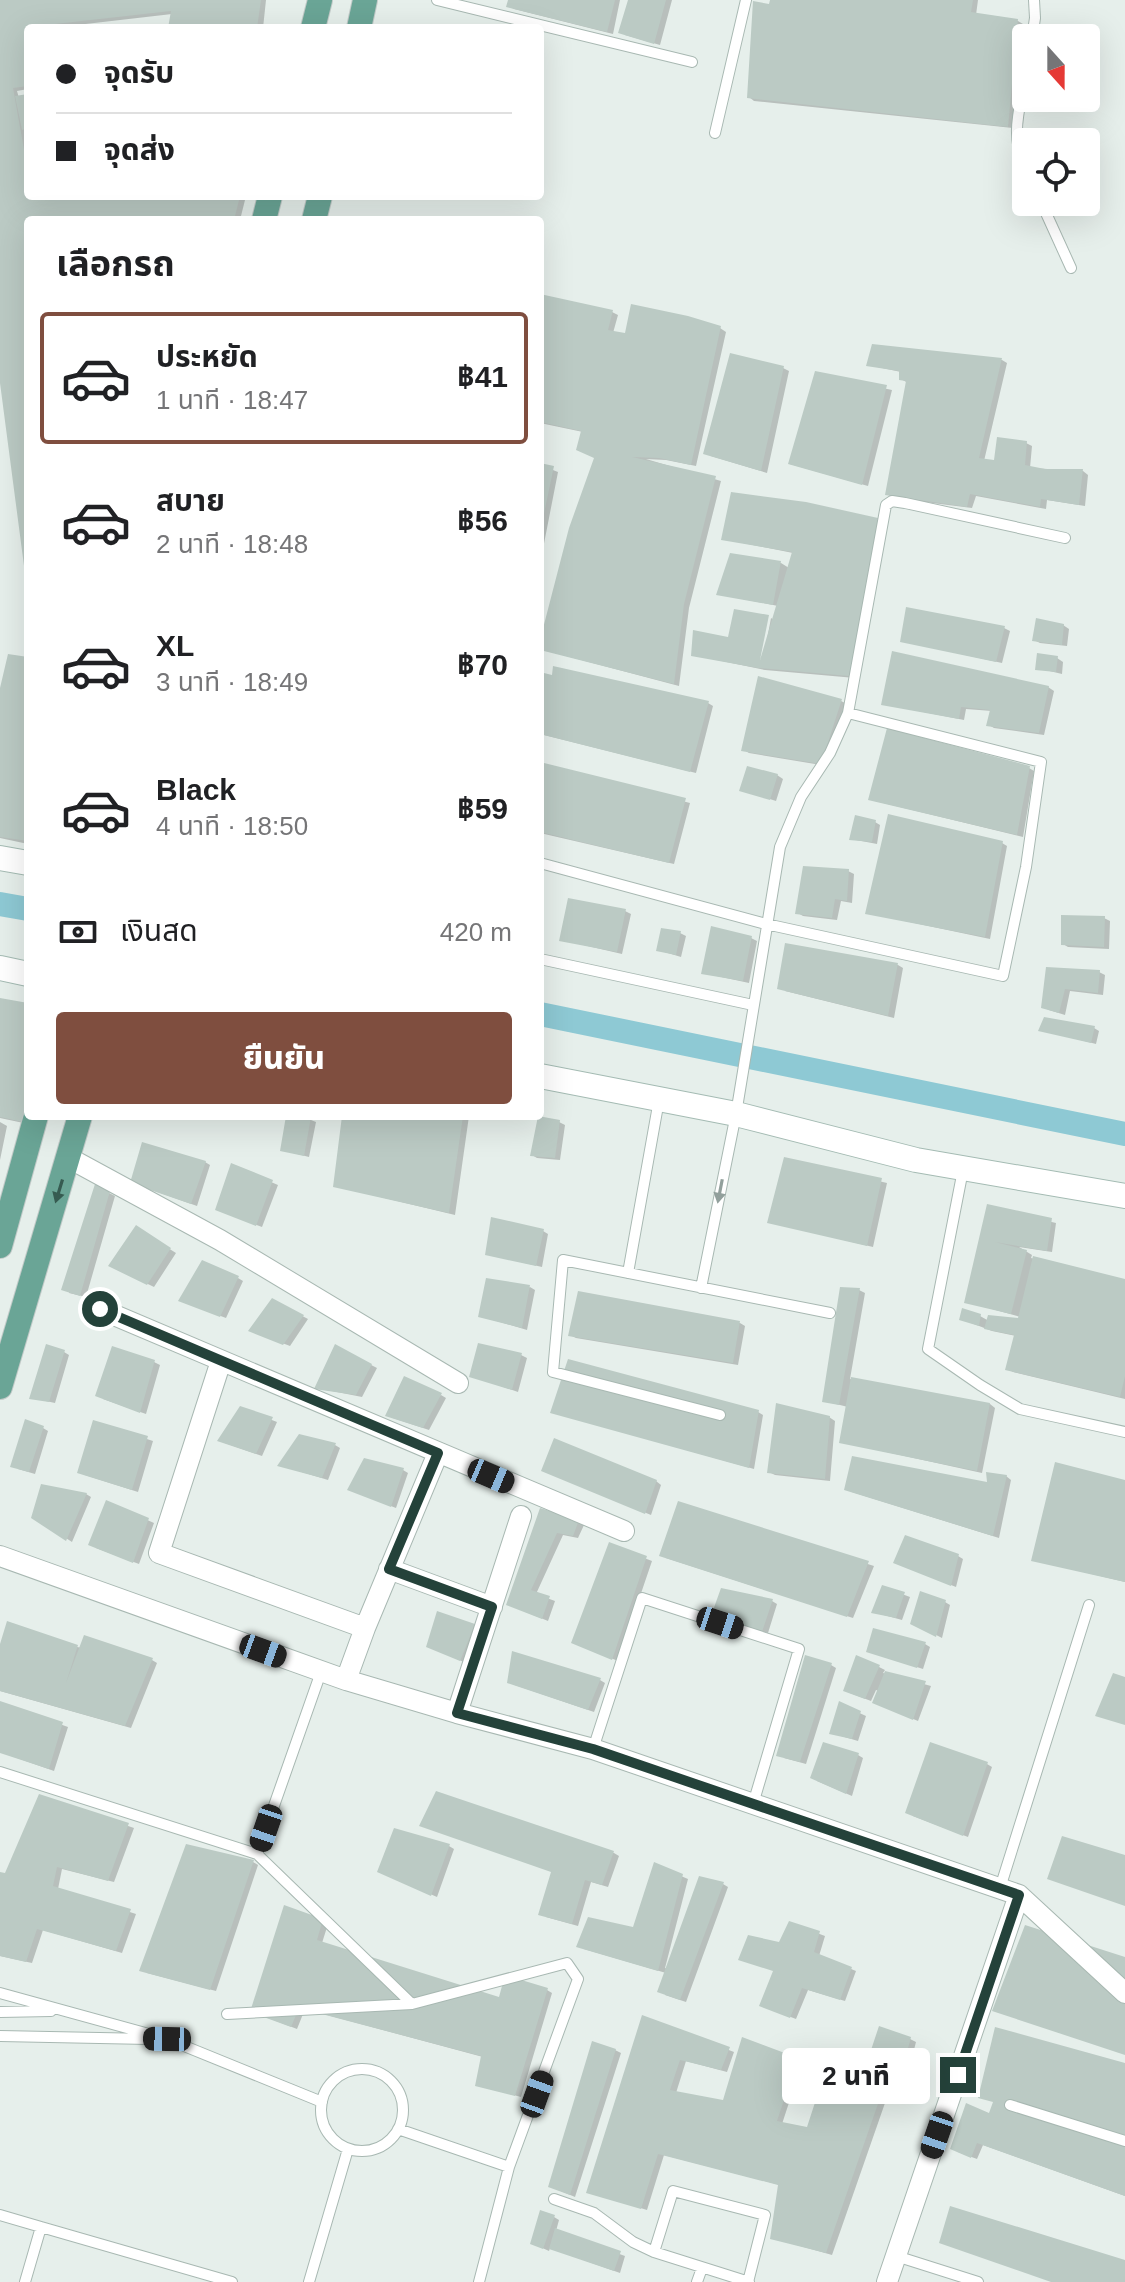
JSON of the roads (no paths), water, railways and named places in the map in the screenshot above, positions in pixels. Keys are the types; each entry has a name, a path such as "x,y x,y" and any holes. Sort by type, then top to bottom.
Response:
{"main road":[{"path":"314,24 320,0"},
{"path":"360,24 365,0"},
{"path":"0,1246 6,1201 35,1120"},
{"path":"0,1387 79,1120"}],"street":[{"path":"0,858 24,862"},
{"path":"0,968 24,973"},
{"path":"544,1077 659,1100 737,1104 916,1160 1125,1196"},
{"path":"69,1158 220,1240 458,1383"},
{"path":"100,1309 624,1531"},
{"path":"221,1361 159,1553 365,1628"},
{"path":"346,1680 438,1453"},
{"path":"457,1713 521,1516"},
{"path":"0,1556 321,1672 457,1713 593,1749 1010,1891 1125,1993"},
{"path":"389,1569 492,1607"},
{"path":"887,2282 1010,1891"}],"lane":[{"path":"437,0 536,24"},
{"path":"715,133 746,0"},
{"path":"1034,0 1034,24"},
{"path":"544,26 692,62"},
{"path":"1047,216 1071,268"},
{"path":"701,1288 737,1104 780,847 801,797 830,753 848,713 886,505 892,501 905,503 1065,538"},
{"path":"544,864 766,924 1003,976 1026,867 1041,762 848,713"},
{"path":"544,960 752,1011"},
{"path":"628,1273 659,1100"},
{"path":"963,1168 928,1349 1020,1409 1125,1432"},
{"path":"720,1415 553,1372 563,1260 830,1313"},
{"path":"593,1749 642,1598 799,1649 753,1804"},
{"path":"1010,1891 1089,1605"},
{"path":"257,1854 321,1672"},
{"path":"0,1772 257,1854 412,2004"},
{"path":"227,2014 412,2004 567,1963 578,1979 509,2167 479,2282"},
{"path":"0,1993 167,2039 322,2102"},
{"path":"0,2012 61,2011"},
{"path":"0,2036 167,2039"},
{"path":"365,2069 387,2077 401,2095 402,2118 398,2129 382,2146 371,2150 348,2149 329,2135 324,2125 322,2102 333,2082 342,2075 365,2069"},
{"path":"1010,2105 1125,2141"},
{"path":"398,2129 509,2167"},
{"path":"309,2282 348,2149"},
{"path":"554,2199 594,2213 633,2242 654,2252 748,2282 765,2215 673,2191 654,2252"},
{"path":"0,2215 232,2282"},
{"path":"25,2282 41,2227"},
{"path":"896,2256 978,2282"},
{"path":"697,2282 702,2268"}],"waterway":[{"path":"0,904 24,908"},
{"path":"544,1015 1125,1134"}]}
